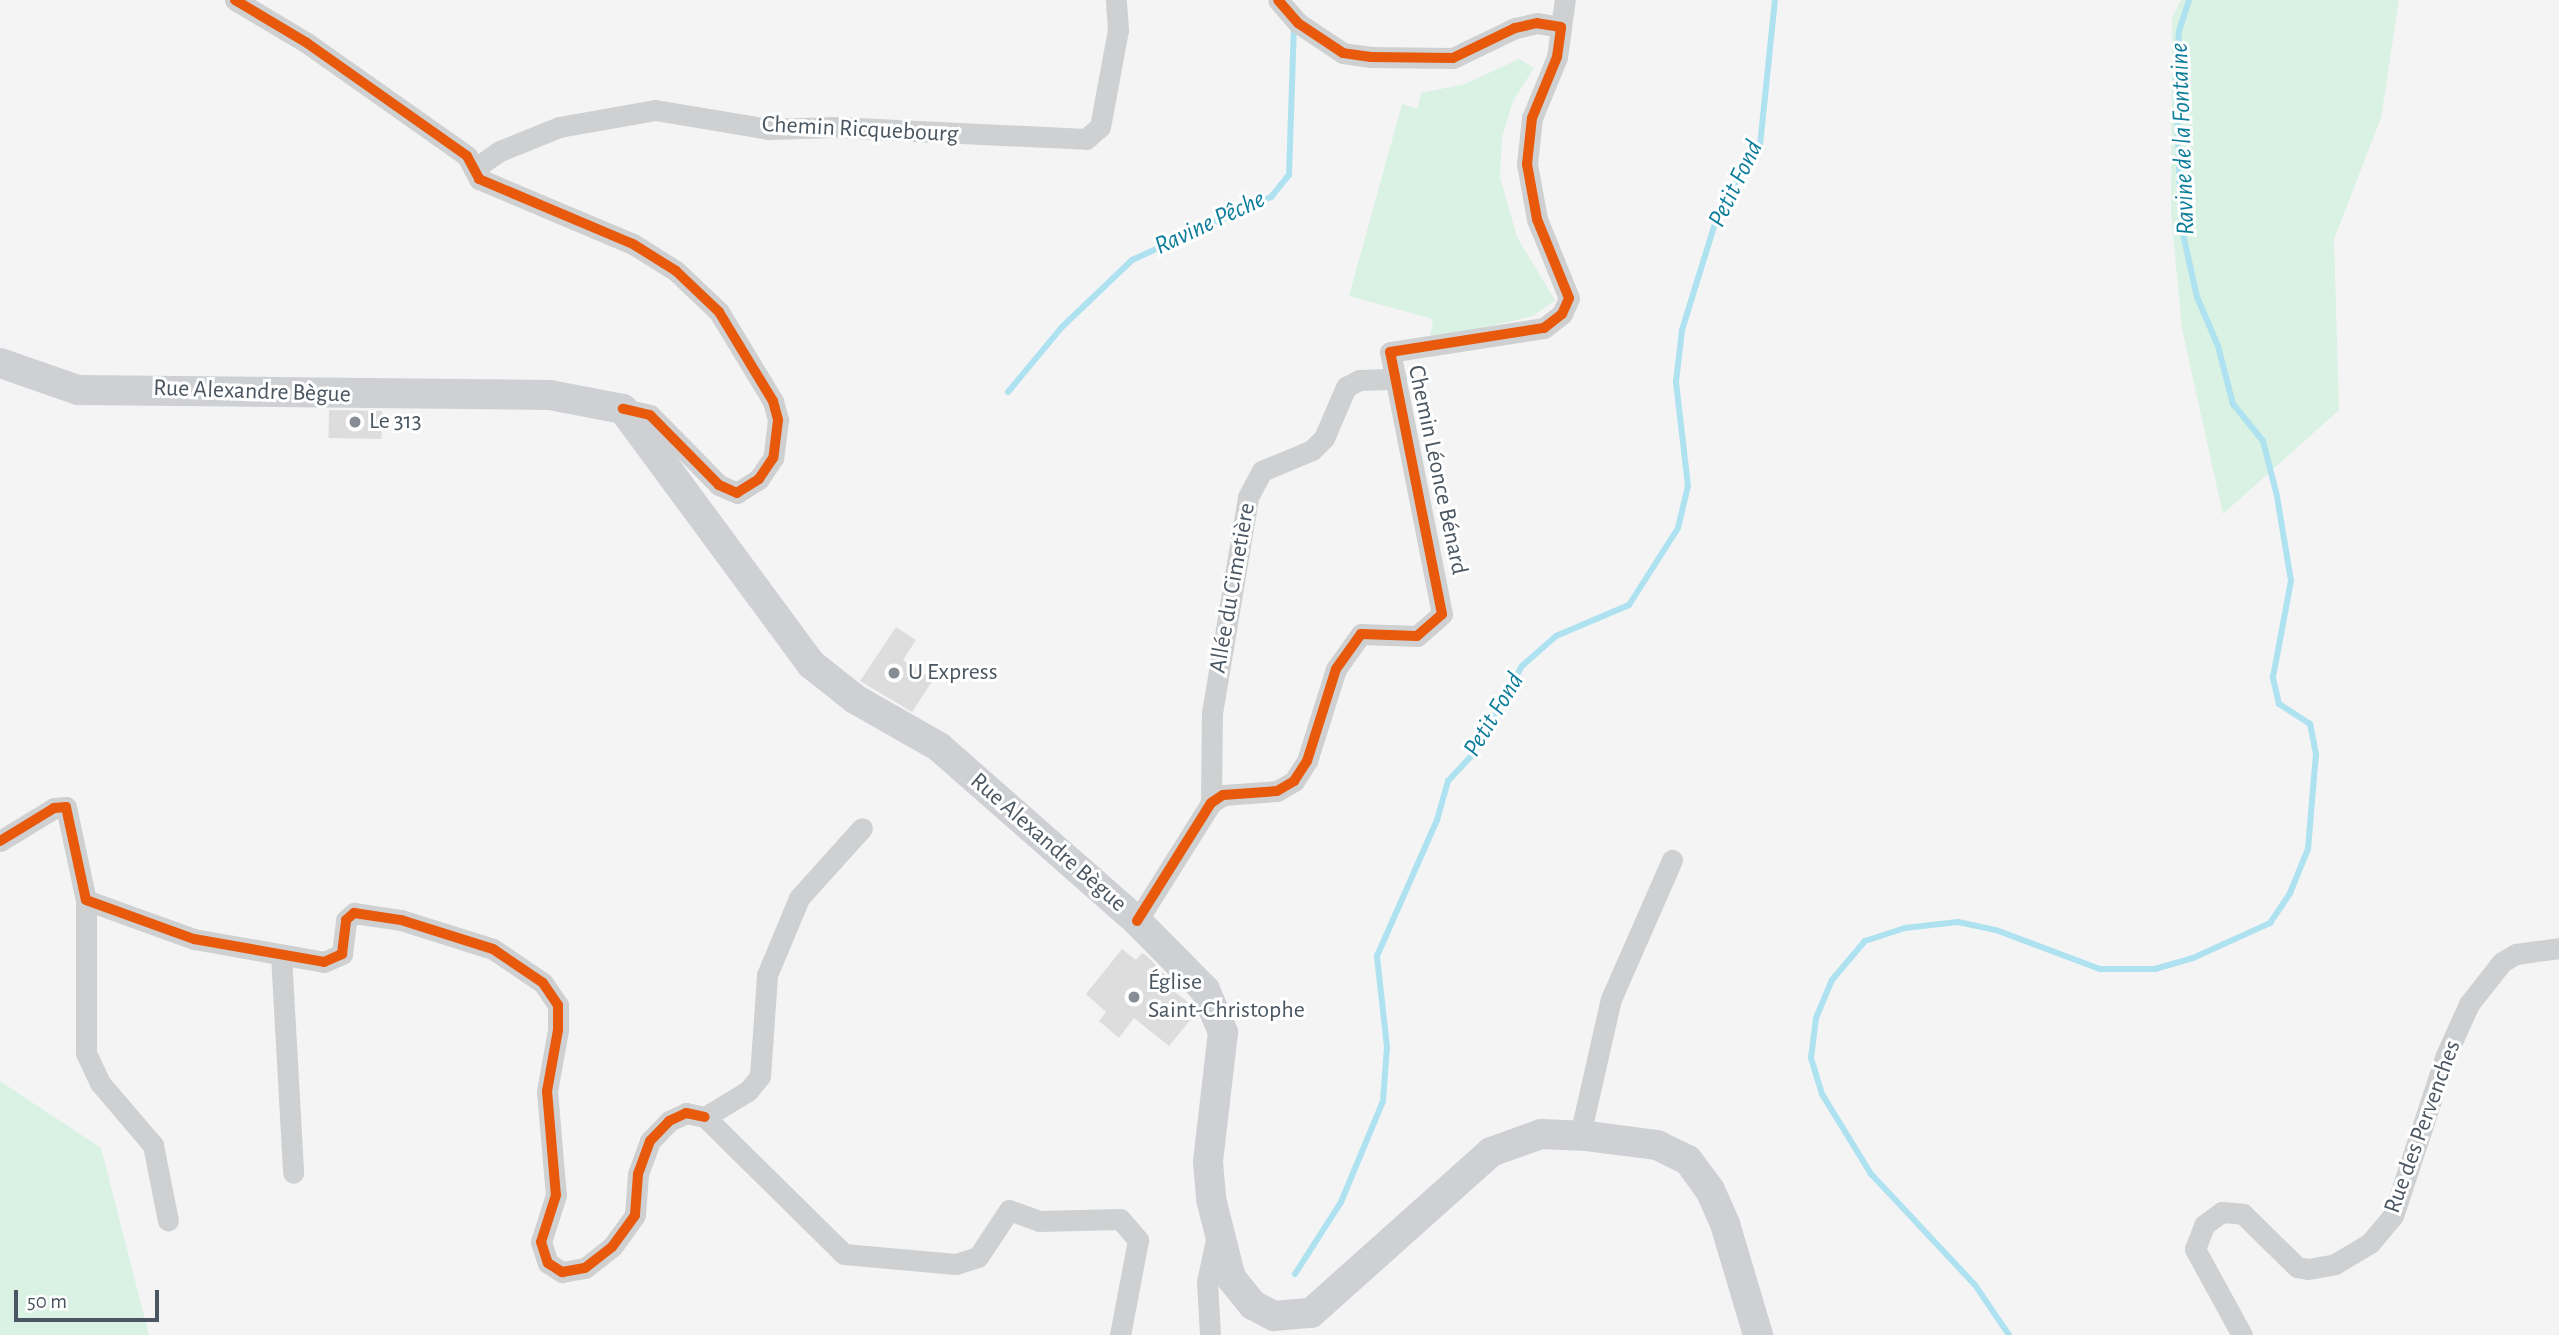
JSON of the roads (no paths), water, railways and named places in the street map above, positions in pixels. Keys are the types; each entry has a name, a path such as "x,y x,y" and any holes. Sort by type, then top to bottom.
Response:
{"main road":[{"name":"Rue Alexandre Bègue","path":"0,363 78,390 550,396 623,409 811,664 855,699 939,747 1137,921 1205,990 1218,1010 1222,1053 1209,1162 1218,1233 1231,1278 1253,1305 1275,1316 1311,1313 1491,1153 1541,1134 1580,1136 1657,1145 1688,1160 1710,1190 1725,1224 1758,1335"}],"street":[{"path":"235,0 467,156 479,179 633,244 676,271 710,304 773,401 778,420 773,458 759,479 737,493 719,485 650,415 623,409"},
{"name":"Chemin Ricquebourg","path":"474,169 500,151 559,127 655,110 769,129 834,127 1086,139 1100,127 1118,30 1116,0"},
{"path":"1278,0 1297,23 1343,53 1371,57 1453,58 1515,28 1537,23 1561,27 1565,0"},
{"name":"Chemin Léonce Bénard","path":"1211,803 1223,795 1277,791 1294,781 1307,761 1336,669 1361,635 1417,636 1442,614 1390,352 1544,328 1562,314 1569,298 1537,219 1527,164 1532,118 1557,57 1561,27"},
{"name":"Allée du Cimetière","path":"1211,803 1212,713 1248,497 1262,471 1312,450 1324,438 1346,387 1359,380 1396,379"},
{"path":"1137,921 1211,803"},
{"path":"0,841 54,808 66,807 72,812 80,893 86,900 194,939 281,955 336,959 342,954 346,919 354,913 456,934 493,949 543,983 558,1004 558,1030 547,1091 556,1195 541,1242 548,1263 562,1272 585,1268 612,1247 635,1215 638,1174 650,1141 669,1121 686,1113 705,1117 844,1254 956,1264 978,1257 1009,1210 1039,1220 1120,1219 1138,1240 1120,1335"},
{"path":"705,1117 748,1091 760,1076 772,962 799,898 862,828"},
{"path":"1580,1136 1611,999 1672,860"},
{"path":"86,900 86,1053 100,1083 153,1145 168,1222"},
{"name":"Rue des Pervenches","path":"2242,1335 2195,1249 2204,1225 2222,1212 2243,1214 2297,1267 2308,1269 2335,1264 2370,1243 2393,1216 2446,1055 2469,1004 2502,962 2559,948"},
{"path":"281,955 293,1173"},
{"path":"1210,1335 1207,1282 1218,1233"}],"waterway":[{"name":"Petit Fond","path":"1295,1274 1341,1202 1383,1101 1387,1047 1377,956 1437,820 1448,781 1472,755 1522,666 1556,636 1629,605 1678,528 1688,486 1676,382 1682,330 1720,207 1760,145 1775,0"},
{"name":"Ravine de la Fontaine","path":"2009,1335 1975,1285 1871,1174 1822,1094 1811,1058 1816,1018 1832,980 1865,941 1905,928 1958,922 1996,930 2100,969 2155,969 2193,958 2270,923 2290,893 2308,849 2316,754 2310,724 2279,704 2273,677 2291,581 2277,496 2263,441 2233,404 2218,346 2197,297 2181,225 2176,75 2179,31 2189,0"},
{"name":"Ravine Pêche","path":"1008,392 1062,327 1132,260 1271,197 1289,175 1294,26"}],"place":[{"name":"Le 313","path":"355,422"},
{"name":"U Express","path":"894,673"},
{"name":"Église Saint-Christophe","path":"1134,997"}]}
